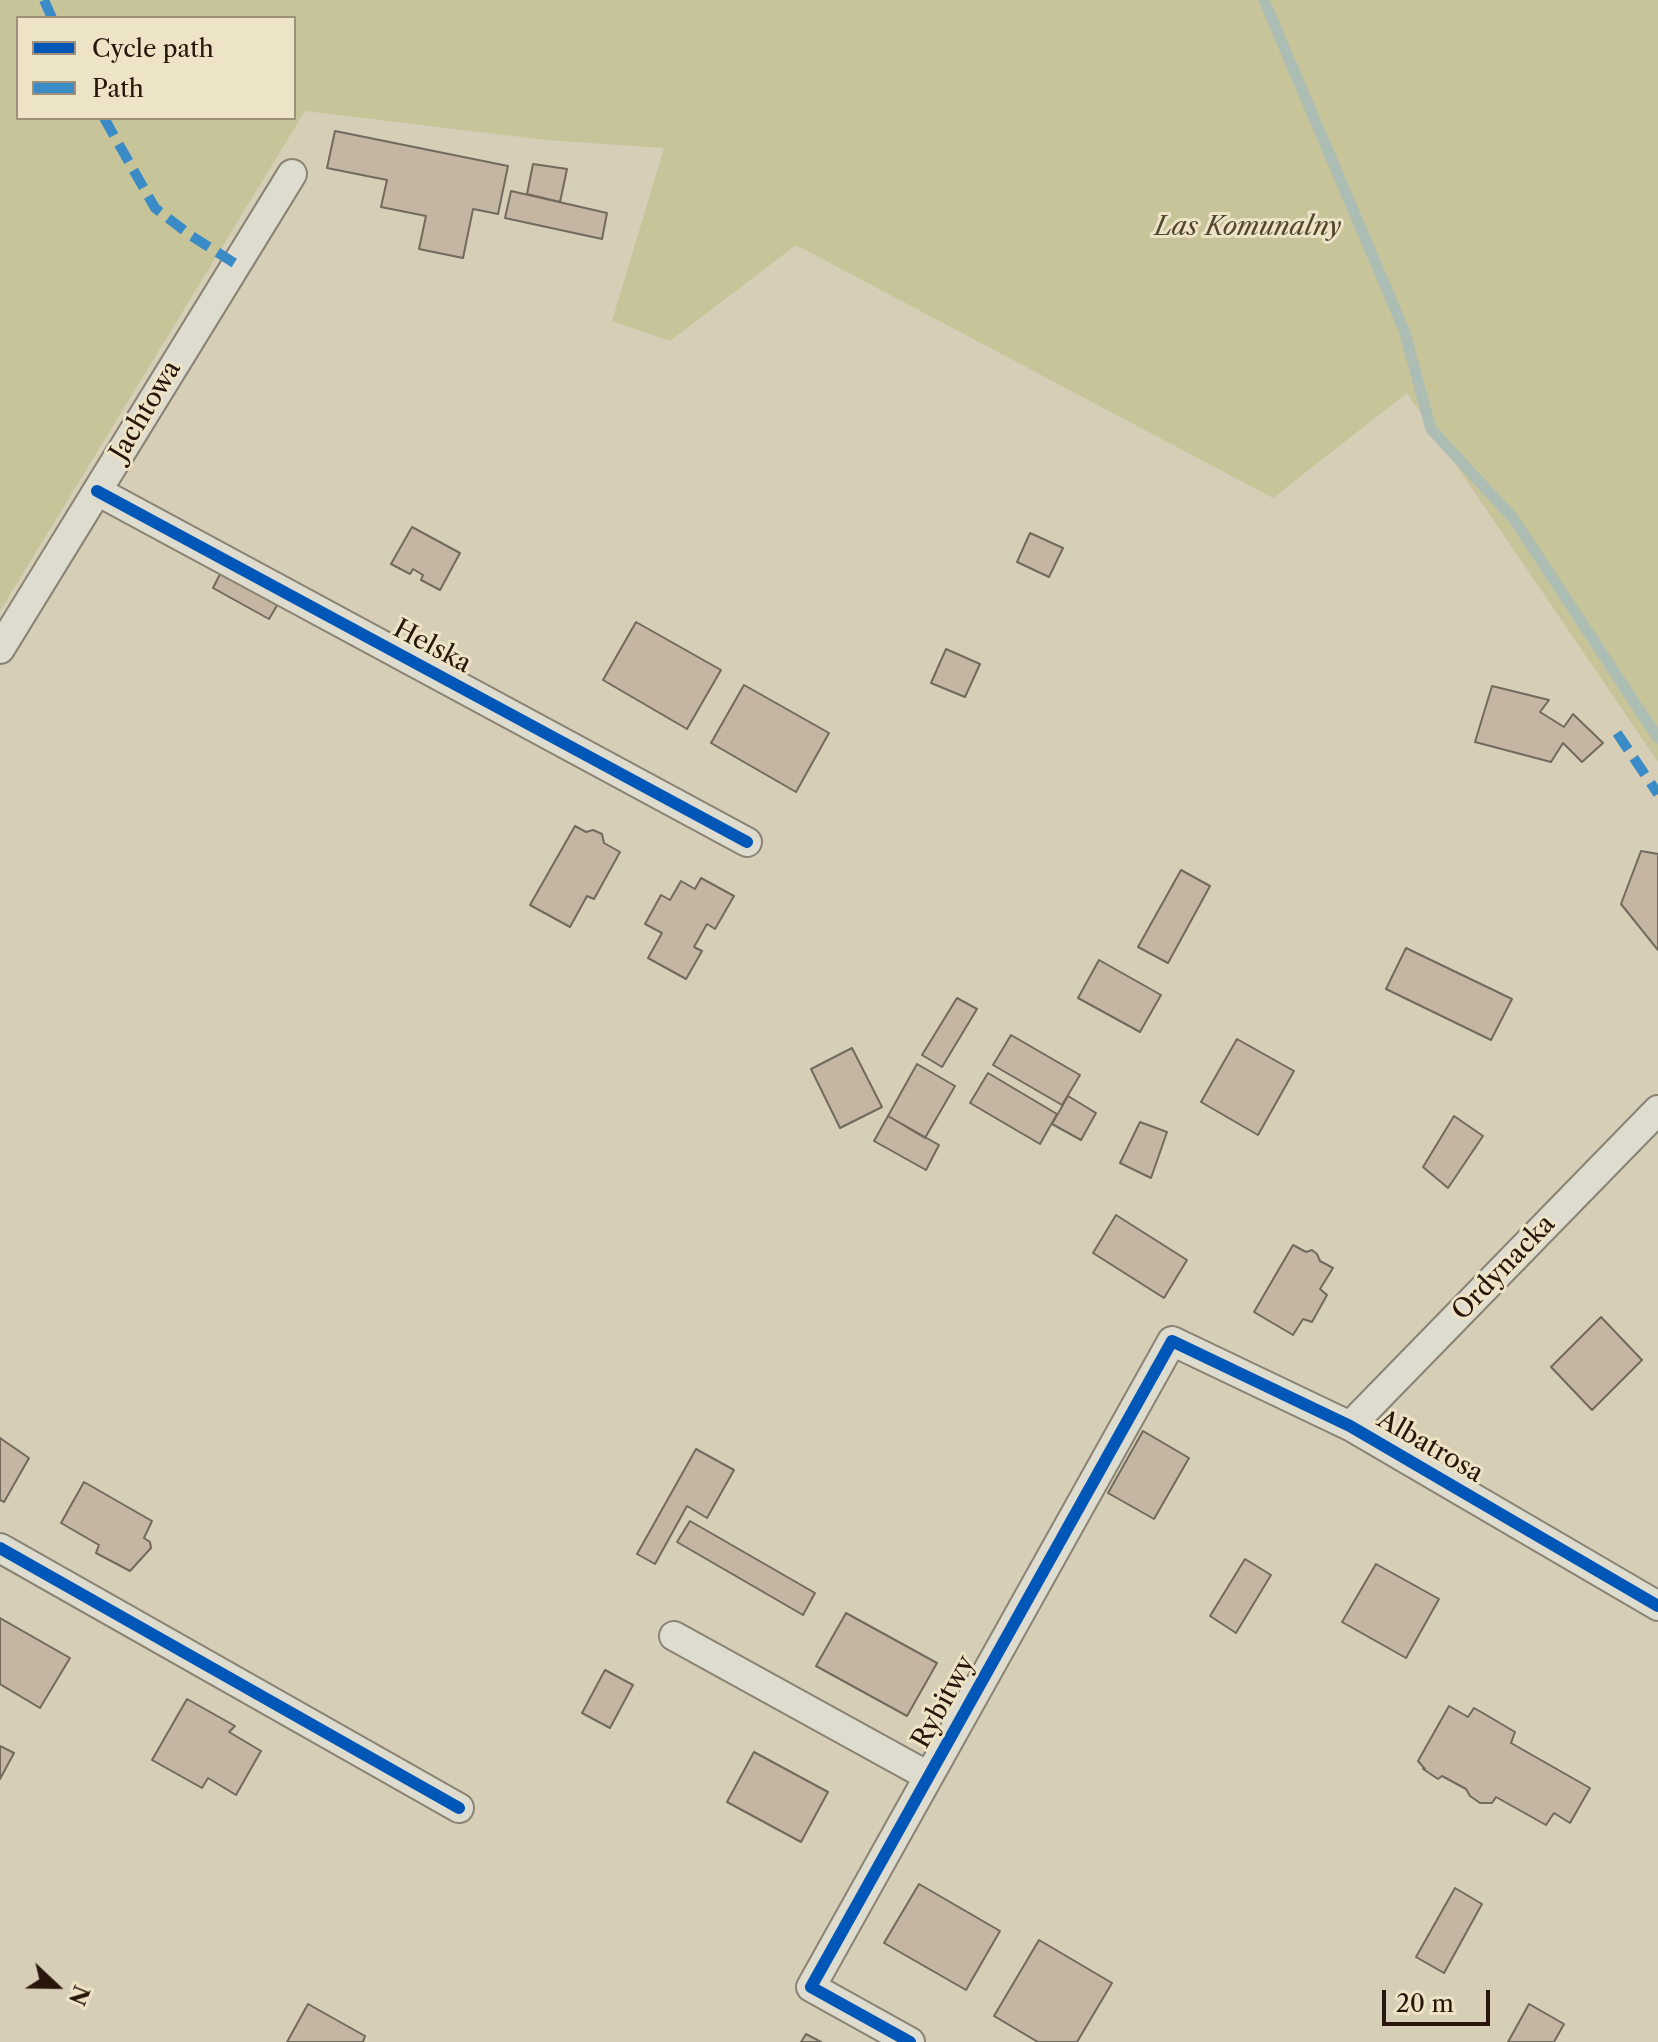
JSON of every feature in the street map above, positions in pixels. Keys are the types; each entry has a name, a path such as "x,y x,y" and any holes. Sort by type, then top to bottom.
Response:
{"street":[{"name":"Jachtowa","path":"0,649 292,174"},
{"name":"Helska","path":"97,491 747,842"},
{"name":"Ordynacka","path":"1350,1426 1658,1110"},
{"name":"Albatrosa","path":"1172,1341 1350,1426 1658,1606"},
{"name":"Rybitwy","path":"910,2042 811,1987 1172,1341"},
{"path":"0,1548 459,1808"},
{"name":"Rybitwy","path":"674,1636 928,1776"}],"green space":[{"name":"Las Komunalny","path":"0,0 1658,0 1658,762 1407,393 1273,498 796,245 670,341 612,321 664,148 546,140 305,111 0,611"}],"building":[{"path":"335,131 508,166 498,214 473,209 463,258 419,249 426,216 381,207 387,180 327,168"},
{"path":"533,164 567,169 560,202 527,194"},
{"path":"511,191 607,213 602,239 505,218"},
{"path":"412,527 460,553 440,590 421,580 423,575 413,569 410,574 391,564"},
{"path":"1030,533 1063,548 1049,577 1017,562"},
{"path":"225,564 282,597 269,619 213,588"},
{"path":"636,622 721,670 687,729 603,680"},
{"path":"946,649 980,664 965,697 931,683"},
{"path":"744,685 829,733 796,792 711,743"},
{"path":"1492,686 1549,700 1540,712 1564,727 1573,714 1603,743 1582,762 1563,743 1551,762 1475,742"},
{"path":"575,826 586,832 593,830 602,834 604,843 620,852 594,899 587,896 570,927 530,905"},
{"path":"1641,851 1658,854 1658,950 1621,904"},
{"path":"1181,870 1210,886 1168,963 1138,947"},
{"path":"701,878 734,896 715,929 707,924 694,947 702,951 686,979 648,958 662,933 645,924 661,895 670,900 681,881 695,889"},
{"path":"1406,948 1512,999 1491,1040 1386,989"},
{"path":"1099,960 1161,995 1140,1032 1078,998"},
{"path":"957,998 977,1009 942,1067 922,1055"},
{"path":"1011,1035 1080,1075 1062,1105 993,1065"},
{"path":"1237,1039 1294,1071 1258,1135 1201,1102"},
{"path":"852,1048 882,1107 840,1128 811,1069"},
{"path":"917,1064 955,1086 925,1138 888,1116"},
{"path":"988,1073 1057,1114 1040,1144 970,1103"},
{"path":"1068,1096 1096,1113 1081,1140 1052,1124"},
{"path":"888,1116 939,1145 926,1170 874,1141"},
{"path":"1454,1116 1483,1136 1448,1188 1423,1167"},
{"path":"1140,1122 1167,1132 1151,1178 1120,1163"},
{"path":"1116,1215 1187,1260 1164,1298 1093,1253"},
{"path":"1293,1245 1306,1252 1312,1250 1320,1261 1333,1268 1320,1289 1327,1295 1312,1322 1303,1319 1293,1335 1254,1312"},
{"path":"1601,1317 1642,1360 1592,1410 1551,1367"},
{"path":"1143,1431 1189,1458 1154,1519 1108,1493"},
{"path":"0,1438 29,1458 4,1502 0,1500"},
{"path":"696,1449 734,1470 707,1518 687,1506 655,1564 637,1554"},
{"path":"84,1482 152,1521 144,1538 150,1542 151,1548 130,1571 96,1553 99,1545 61,1523"},
{"path":"690,1521 815,1593 803,1615 677,1542"},
{"path":"1245,1559 1271,1575 1236,1633 1210,1616"},
{"path":"1376,1564 1439,1599 1406,1658 1342,1622"},
{"path":"846,1613 937,1663 907,1716 816,1666"},
{"path":"0,1618 70,1658 40,1708 0,1684"},
{"path":"605,1670 633,1685 610,1728 582,1713"},
{"path":"187,1699 235,1726 229,1732 261,1751 236,1795 208,1778 202,1788 152,1760"},
{"path":"1449,1706 1468,1717 1474,1708 1488,1716 1515,1732 1511,1743 1590,1788 1570,1823 1554,1813 1546,1825 1496,1797 1492,1803 1480,1803 1466,1789 1442,1776 1438,1779 1423,1769 1418,1761"},
{"path":"0,1746 14,1753 0,1779"},
{"path":"754,1752 828,1792 801,1842 727,1802"},
{"path":"919,1884 1000,1931 966,1990 884,1943"},
{"path":"1455,1888 1482,1904 1444,1973 1416,1957"},
{"path":"1039,1940 1112,1983 1077,2042 1038,2042 994,2016"},
{"path":"308,2004 365,2036 363,2042 287,2042"},
{"path":"1529,2004 1564,2024 1554,2042 1508,2042"},
{"path":"806,2034 821,2042 801,2042"}],"waterway":[{"path":"1264,0 1404,330 1431,429 1513,518 1658,738"}],"marked path":[{"path":"44,0 51,16"},
{"path":"105,120 155,208 236,264"},
{"path":"1617,733 1658,794"}],"cycle path":[{"path":"97,491 747,842"},
{"path":"910,2042 811,1987 1172,1341 1350,1426 1658,1606"},
{"path":"0,1548 459,1808"}]}
